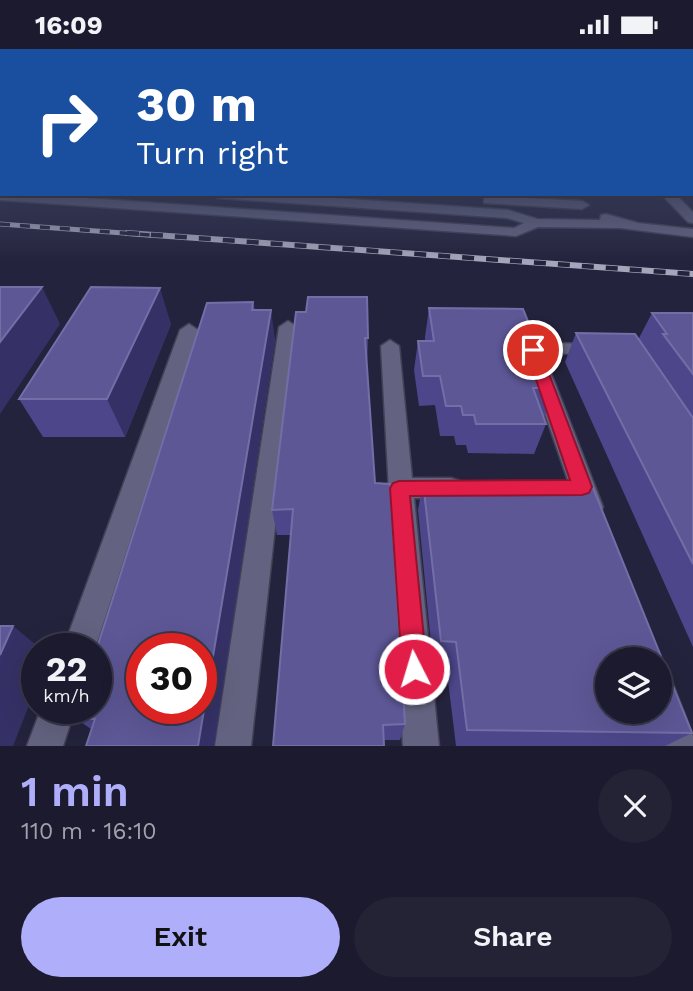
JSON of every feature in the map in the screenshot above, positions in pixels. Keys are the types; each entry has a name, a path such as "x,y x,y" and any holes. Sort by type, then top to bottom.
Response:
{"street":[{"path":"8,197 516,232 536,223"},
{"path":"257,197 508,213 536,223 618,224 693,233"},
{"path":"466,197 578,200 618,224"},
{"path":"670,197 693,219"},
{"path":"233,746 288,327"},
{"path":"85,633 189,330"},
{"path":"390,346 421,746"},
{"path":"596,524 582,487 546,350 617,349"},
{"path":"556,488 582,487"},
{"path":"399,488 478,488"},
{"path":"45,746 53,724"},
{"path":"671,724 679,746"}],"building":[{"path":"0,287 42,287 0,342"},
{"path":"91,287 160,288 107,399 19,399"},
{"path":"308,297 367,297 368,338 365,338 375,483 390,484 405,724 383,725 384,746 273,746 293,509 272,510 296,312 306,312"},
{"path":"253,302 252,310 271,310 217,633 126,633 126,724 202,724 198,746 86,746 93,724 112,724 112,633 102,633 207,303"},
{"path":"429,308 523,309 555,388 533,388 546,424 476,424 474,415 463,415 461,406 446,406 440,376 423,376 418,341 434,341"},
{"path":"652,313 693,313 693,374 663,334 667,334"},
{"path":"576,333 635,334 693,418 693,564"},
{"path":"423,482 591,483 657,647 595,647 595,724 672,724 672,683 692,733 467,730 456,642 441,641"},
{"path":"0,626 13,626 0,655"}],"railway":[{"path":"0,224 151,235"},
{"path":"127,233 693,274"}],"route":[{"path":"414,669 399,488 582,487 533,350"}]}
